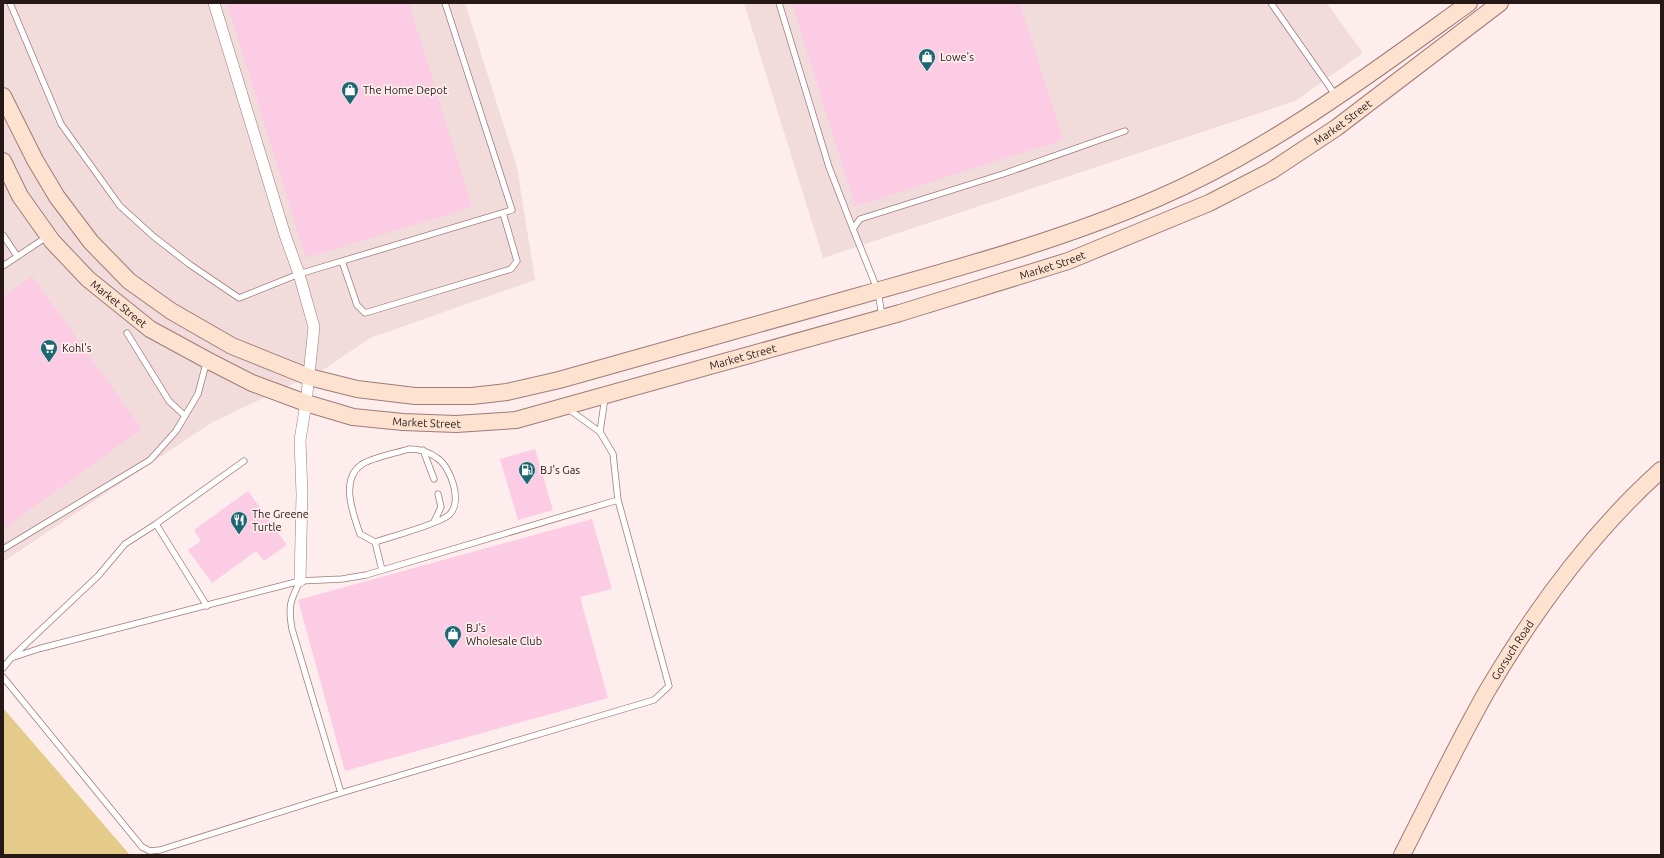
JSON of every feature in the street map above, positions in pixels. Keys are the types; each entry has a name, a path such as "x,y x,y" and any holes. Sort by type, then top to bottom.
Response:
{"street":[{"path":"214,3 285,235 299,274 314,327 306,403 300,440 302,494 300,581"},
{"name":"Market Street","path":"3,96 35,160 57,197 91,242 129,281 171,311 232,346 309,377 357,389 415,396 472,396 506,392 559,380 878,291 1032,246 1156,199 1269,142 1337,98 1469,3"},
{"name":"Market Street","path":"3,161 20,196 48,235 88,279 150,329 252,383 306,403 354,417 403,422 456,424 516,420 883,318 1068,260 1216,199 1271,171 1336,128 1500,3"},
{"name":"Gorsuch Road","path":"1402,855 1462,736 1515,646 1545,602 1577,561 1613,519 1661,470"}],"lane":[{"path":"10,3 61,124 120,206 153,236 189,264 239,298 299,274 512,210 445,3"},
{"path":"779,3 829,167 878,291 883,318"},
{"path":"1271,3 1337,98"},
{"path":"854,229 860,219 1002,174 1125,131"},
{"path":"342,261 357,305 365,313 511,269 517,261 503,213"},
{"path":"3,235 17,256"},
{"path":"3,266 48,235"},
{"path":"127,333 169,401 185,416"},
{"path":"3,549 150,460 176,431 198,394 207,360"},
{"path":"600,432 605,395"},
{"path":"3,677 142,847 150,851 160,850 342,793 654,700 669,686 618,500 613,454 600,432 565,406"},
{"path":"409,449 423,450 438,458 446,466 455,494 453,510 448,516 434,522 375,542 360,534 355,521 350,495 350,481 355,470 363,464 409,449"},
{"path":"423,450 434,480"},
{"path":"3,668 11,658 98,576 125,544 156,524 244,461"},
{"path":"434,522 441,507 438,494"},
{"path":"11,658 38,649 300,581 366,575 618,500"},
{"path":"156,524 206,606"},
{"path":"375,542 382,570"},
{"path":"300,581 291,599 289,612 292,629 342,793"}],"shaded area":[{"path":"3,3 465,3 517,167 535,280 370,338 326,368 211,423 3,562"},
{"path":"744,3 1327,3 1363,53 1295,101 823,258"},
{"path":"3,708 130,855 3,855"}],"building":[{"name":"The Home Depot","path":"227,3 409,3 472,207 306,258"},
{"name":"Lowe's","path":"792,3 1020,3 1063,140 855,206"},
{"name":"Kohl's","path":"32,276 142,429 3,529 3,297"},
{"name":"BJ's Gas","path":"535,449 553,510 518,520 500,459"},
{"name":"The Greene Turtle","path":"248,491 287,545 264,561 256,551 212,583 188,550 201,541 194,530"},
{"name":"BJ's Wholesale Club","path":"592,519 612,589 580,597 608,698 345,771 298,600"}],"place":[{"name":"Lowe's","path":"927,72"},
{"name":"The Home Depot","path":"350,105"},
{"name":"Kohl's","path":"49,363"},
{"name":"BJ's Gas","path":"527,485"},
{"name":"The Greene Turtle","path":"239,535"},
{"name":"BJ's Wholesale Club","path":"453,649"}]}
